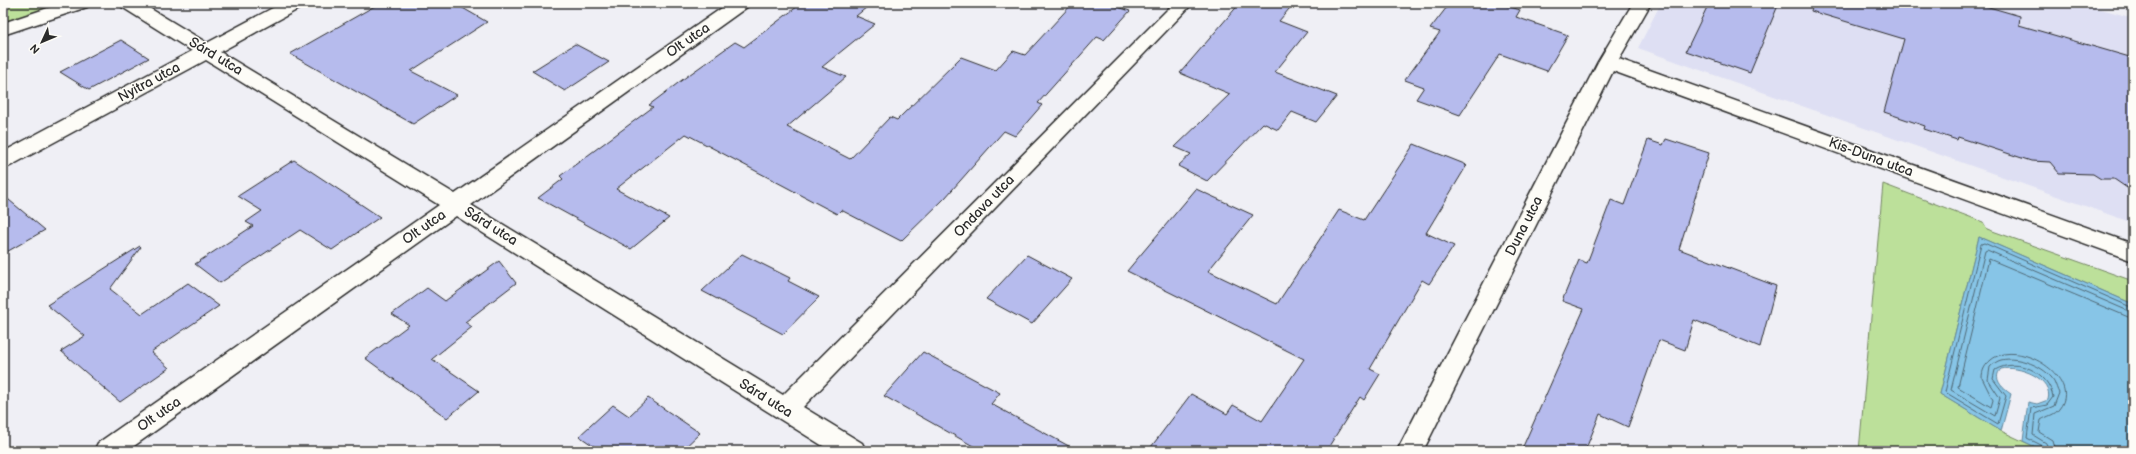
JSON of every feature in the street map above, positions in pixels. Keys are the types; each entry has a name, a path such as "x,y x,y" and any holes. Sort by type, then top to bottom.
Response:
{"street":[{"path":"3,29 81,3"},
{"name":"Sárd utca","path":"128,3 456,204 784,410 853,451"},
{"name":"Nyitra utca","path":"3,161 296,3"},
{"name":"Olt utca","path":"107,451 741,3"},
{"name":"Ondava utca","path":"784,410 1184,3"},
{"name":"Duna utca","path":"1410,451 1608,62 1642,3"},
{"name":"Kis-Duna utca","path":"1608,62 2133,253"}],"shaded area":[{"path":"1661,3 2080,3 2133,18 2133,223 1638,48"}],"green space":[{"path":"3,3 81,3 3,29"},
{"path":"1883,184 1983,222 1987,229 2133,281 2133,304 1979,237 1940,394 2001,431 2044,451 1859,451"}],"water":[{"path":"1979,237 2133,304 2133,431 2130,451 2044,451 2023,441 2028,402 2037,404 2048,400 2046,385 2040,379 2025,371 2008,368 2001,369 1998,372 1999,383 2011,394 2001,431 1940,394"}],"building":[{"path":"380,3 454,3 487,22 411,71 457,95 413,124 290,54"},
{"path":"802,3 872,3 856,16 875,24 822,67 846,77 787,127 850,159 890,117 897,120 961,57 996,70 1013,51 1025,55 1073,3 1106,3 1130,11 1104,40 1097,37 1038,103 1042,105 1015,136 1004,131 945,198 901,241 841,210 837,214 686,134 616,189 669,218 631,249 538,198 563,179 560,176 653,107 649,105 686,77 735,42 744,47"},
{"path":"1240,3 1294,3 1279,21 1307,32 1275,72 1337,96 1316,122 1292,112 1278,130 1263,123 1207,181 1178,166 1191,154 1175,147 1230,94 1180,73"},
{"path":"1450,3 1498,3 1520,10 1516,17 1568,35 1547,71 1500,54 1460,115 1416,99 1424,87 1405,80 1440,32 1430,29"},
{"path":"1709,3 1779,3 1750,73 1686,51"},
{"path":"1813,3 1975,3 2020,16 2019,25 2133,58 2133,192 2114,179 2101,179 2093,174 2059,173 2050,162 2031,161 1958,137 1957,140 1924,129 1925,126 1884,112 1904,39 1811,11"},
{"path":"121,40 149,58 89,90 60,72"},
{"path":"575,44 609,62 565,91 532,71"},
{"path":"1666,139 1709,153 1679,249 1776,286 1760,347 1694,320 1685,350 1659,340 1628,427 1600,414 1585,451 1521,451 1584,309 1562,301 1579,260 1587,263 1611,200 1624,205 1648,140 1663,145"},
{"path":"1414,144 1467,165 1426,233 1454,246 1429,284 1422,280 1370,369 1380,374 1364,400 1360,397 1326,451 1148,451 1191,394 1227,414 1233,405 1262,421 1304,359 1127,271 1196,189 1253,215 1208,271 1277,304 1339,210 1364,220"},
{"path":"294,160 380,217 332,250 300,230 220,283 195,264 253,226 246,222 262,211 238,196"},
{"path":"3,195 45,230 3,254"},
{"path":"140,246 141,247 110,289 142,314 188,283 219,306 151,352 169,368 120,402 61,351 85,336 47,305"},
{"path":"742,254 790,278 788,281 819,297 783,334 702,291"},
{"path":"1027,255 1072,279 1032,324 986,299"},
{"path":"499,261 516,283 465,322 472,327 432,359 479,391 447,418 365,358 409,325 392,314 427,288 445,301"},
{"path":"923,352 1000,393 991,404 1078,451 982,451 884,396"},
{"path":"648,398 700,433 681,451 601,451 579,436 613,405 629,416"}]}
